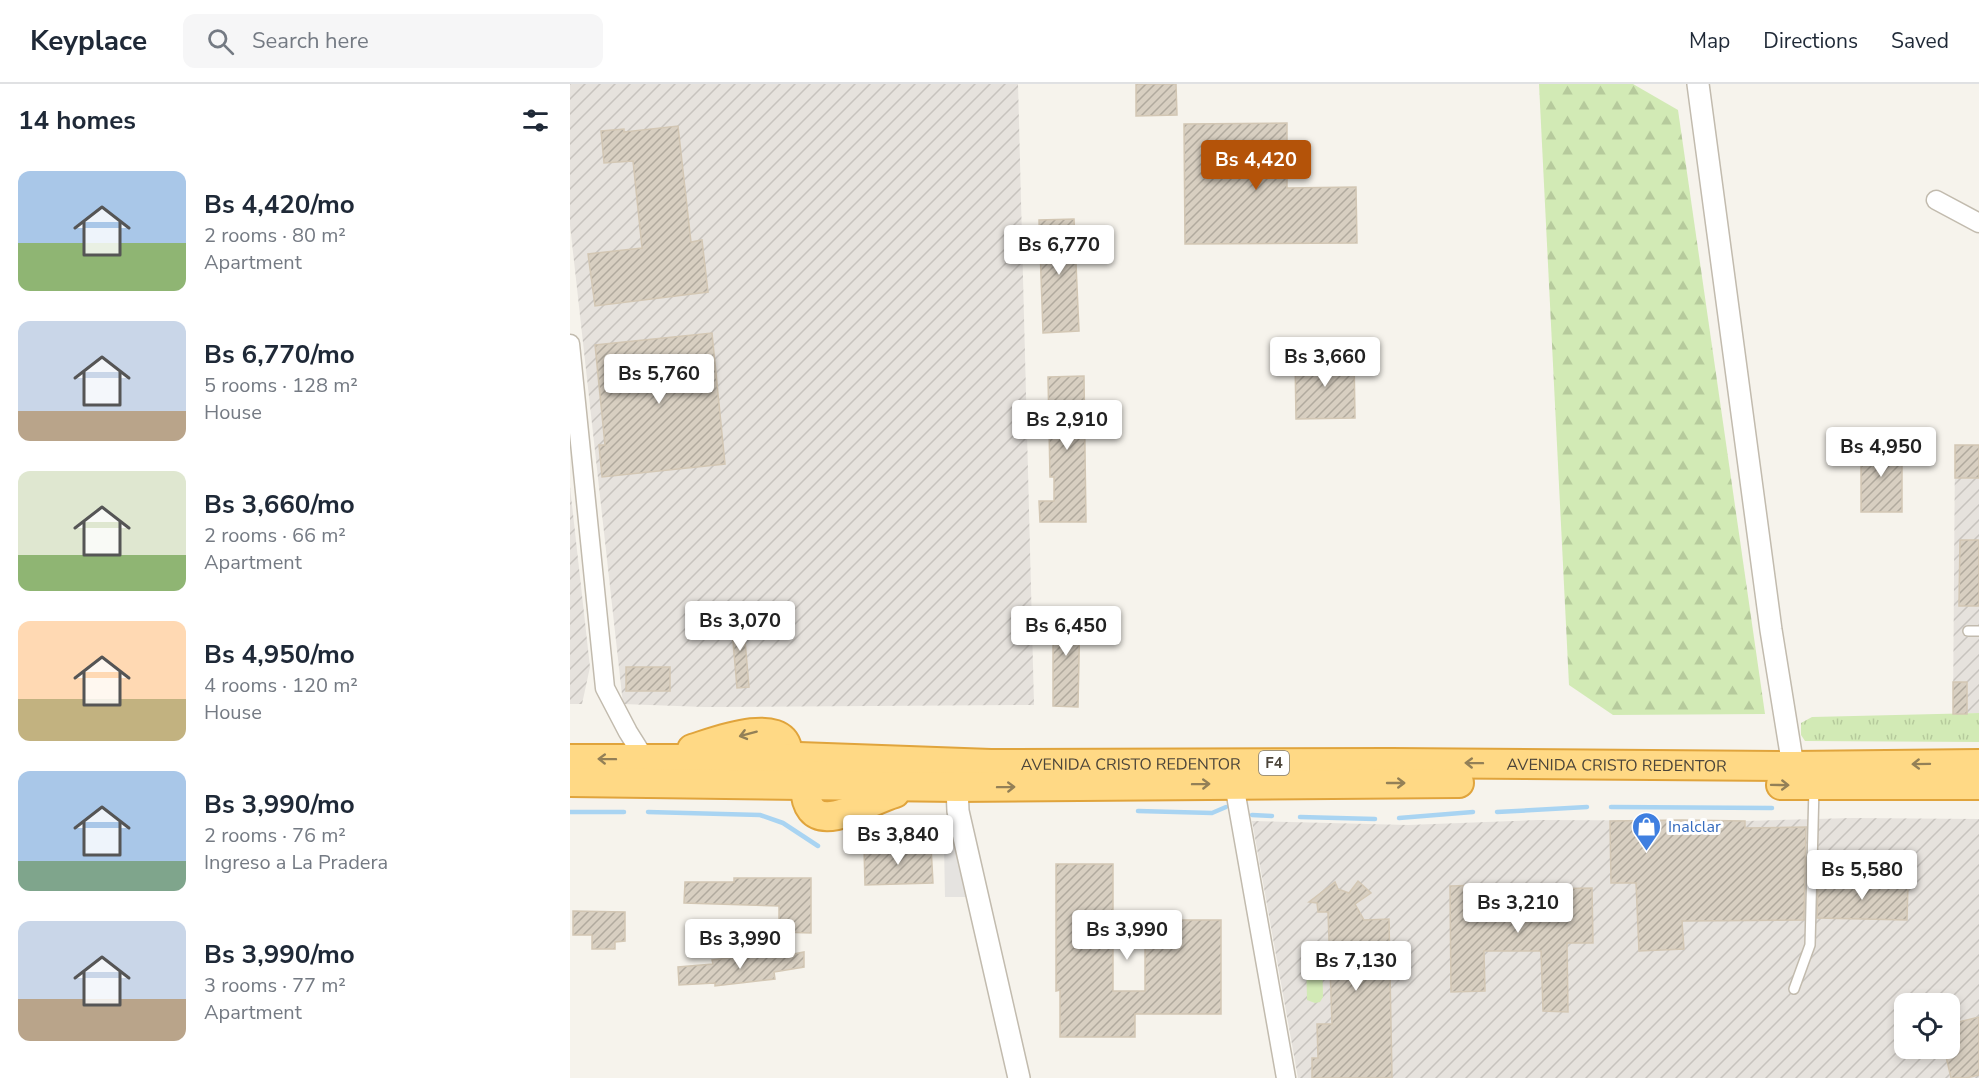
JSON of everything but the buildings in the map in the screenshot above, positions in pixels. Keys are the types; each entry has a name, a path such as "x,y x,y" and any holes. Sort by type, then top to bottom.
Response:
{"highway":[{"path":"570,782 648,767 692,748 758,731 771,732 780,737 787,748 784,768 777,775 692,776 648,767"},
{"name":"AVENIDA CRISTO REDENTOR","path":"786,759 799,757 991,764 1391,763 1793,766 1979,764"},
{"path":"570,759 805,786 814,777 830,772 948,771 991,764"},
{"name":"AVENIDA CRISTO REDENTOR","path":"805,786 806,800 810,809 822,817 836,816 882,797 921,787 1407,783 1979,785"}],"street":[{"path":"1698,84 1770,618 1793,766"},
{"path":"1936,200 1979,223"},
{"path":"570,344 605,688 648,767"},
{"path":"1234,784 1286,1078"},
{"path":"957,787 958,811 1019,1078"}],"lane":[{"path":"1968,631 1979,632"},
{"path":"1794,989 1810,945 1814,786"}],"shaded area":[{"path":"570,84 1018,84 1034,705 704,707 623,704 570,225"},
{"path":"1955,445 1979,445 1979,713 1953,714"},
{"path":"570,487 590,667 582,704 570,704"},
{"path":"1979,819 1979,1078 1298,1078 1252,821 1408,825 1538,820"},
{"path":"875,838 955,838 967,897 945,897 944,845 875,845"}],"green space":[{"path":"1539,84 1633,84 1678,110 1765,714 1613,715 1569,685"},
{"path":"1979,713 1979,742 1805,741 1801,735 1801,723 1812,717"},
{"path":"1319,945 1322,948 1323,997 1320,1002 1315,1003 1307,1000 1306,952 1307,947"}],"waterway":[{"path":"1138,811 1212,813 1226,807"},
{"path":"1497,812 1587,807"},
{"path":"1611,807 1772,808"},
{"path":"570,812 624,812"},
{"path":"648,812 760,815 783,823 818,846"},
{"path":"1399,818 1473,812"},
{"path":"1252,815 1272,816"},
{"path":"1300,817 1375,819"}],"place":[{"name":"Inalclar","path":"1647,852"}]}
